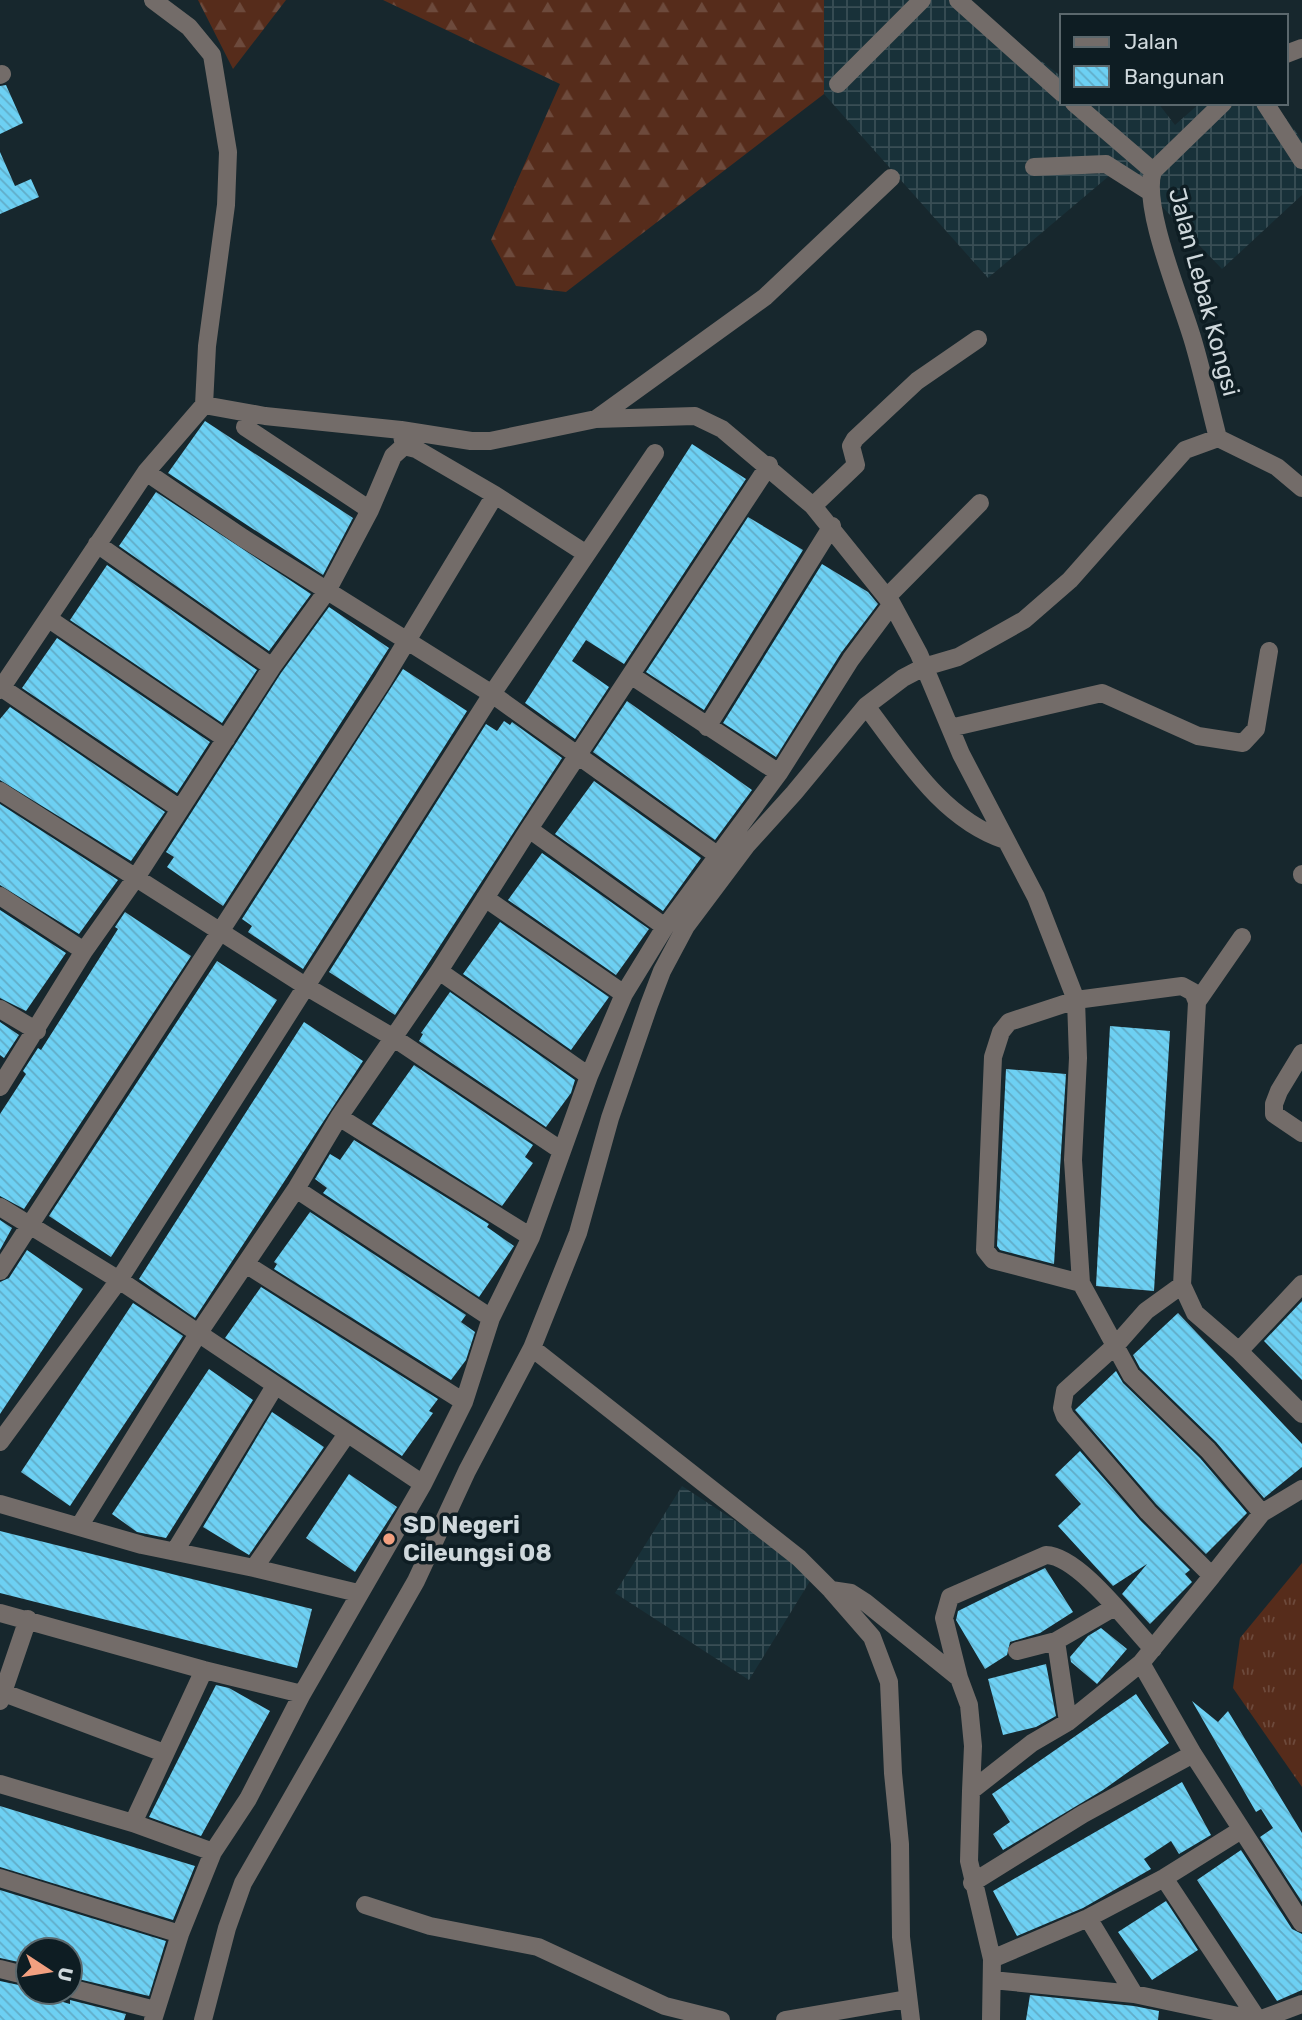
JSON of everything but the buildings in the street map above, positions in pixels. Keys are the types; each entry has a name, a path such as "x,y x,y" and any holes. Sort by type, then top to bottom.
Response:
{"street":[{"path":"153,0 189,27 212,55 228,152 226,205 206,346 204,405 146,472 1,689 180,809"},
{"path":"838,84 922,0"},
{"path":"958,0 1060,91"},
{"path":"1076,105 1153,171"},
{"name":"Jalan Lebak Kongsi","path":"1218,439 1194,342 1150,192 1153,171 1221,105"},
{"path":"1266,105 1302,160"},
{"path":"1034,167 1107,164 1150,192"},
{"path":"596,419 765,297 891,178"},
{"path":"813,506 856,465 851,446 855,439 917,381 978,339"},
{"path":"204,405 403,438 471,442 490,441 596,419 695,416 722,429 769,466 813,506 890,600 924,667 950,728 1035,897 1076,1000 1078,1058 1073,1160 1080,1283 1130,1375 1208,1450 1262,1513"},
{"path":"245,427 370,510"},
{"path":"403,438 416,449 495,495 584,553"},
{"path":"0,1087 84,951 272,667 327,591 370,510 403,438"},
{"path":"203,2020 227,1928 243,1883 416,1581 467,1471 531,1349 573,1245 610,1118 662,971 686,926 746,846 866,706 924,667 958,657 1024,620 1070,580 1185,450 1218,439 1277,467 1302,488"},
{"path":"0,1443 119,1280 492,694 584,553 655,453"},
{"path":"80,1525 198,1334 247,1265 339,1117 439,971 529,829 769,466"},
{"path":"146,472 327,591 492,694 717,855"},
{"path":"0,1271 407,642 495,495"},
{"path":"84,1992 154,2015 180,1934 213,1852 248,1800 302,1694 423,1484 464,1402 491,1318 531,1237 589,1076 624,994 664,927 779,773 890,600 980,503"},
{"path":"707,727 832,526"},
{"path":"97,544 272,667"},
{"path":"48,619 226,739"},
{"path":"950,728 1102,693 1198,736 1244,743 1255,729 1269,651"},
{"path":"632,676 779,773"},
{"path":"866,706 944,802 968,824 1005,840"},
{"path":"0,791 307,986 394,1038 562,1151"},
{"path":"529,829 664,927"},
{"path":"0,897 84,951"},
{"path":"485,898 624,994"},
{"path":"1197,1002 1242,937"},
{"path":"439,971 589,1076"},
{"path":"1080,1283 993,1260 985,1250 997,1043 1009,1022 1076,1000 1182,986 1193,992 1197,1002 1182,1285 1195,1313 1301,1410"},
{"path":"0,1009 37,1031"},
{"path":"1302,1053 1274,1104 1275,1114 1302,1133"},
{"path":"339,1117 531,1237"},
{"path":"296,1189 491,1318"},
{"path":"0,1207 119,1280 423,1484"},
{"path":"247,1265 464,1402"},
{"path":"1239,1351 1302,1284"},
{"path":"1182,1285 1146,1311 1116,1345 1065,1391 1062,1408 1148,1512 1212,1576"},
{"path":"531,1349 799,1558 873,1637 890,1682 893,1773 900,1844 901,1937 911,2020"},
{"path":"175,1551 275,1386"},
{"path":"254,1568 346,1434"},
{"path":"971,1791 1032,1743 1068,1722 1141,1663 1262,1513 1302,1489"},
{"path":"0,1504 80,1525 118,1539 254,1568 358,1594"},
{"path":"991,2020 992,1959 969,1861 973,1746 970,1705 959,1678 944,1618 946,1603 955,1592 1045,1555 1056,1555 1088,1577 1113,1608 1153,1649"},
{"path":"831,1590 851,1593 865,1602 959,1678"},
{"path":"1017,1651 1056,1641 1113,1608"},
{"path":"0,1613 204,1670 302,1694"},
{"path":"27,1619 2,1697 164,1753"},
{"path":"1056,1641 1068,1722"},
{"path":"1141,1663 1193,1754 1302,1923"},
{"path":"133,1823 204,1670"},
{"path":"972,1882 1083,1814 1193,1754"},
{"path":"0,1784 133,1823 213,1852"},
{"path":"992,1959 1088,1918 1164,1878 1241,1830"},
{"path":"0,1878 180,1934"},
{"path":"1164,1878 1258,2020"},
{"path":"365,1905 430,1926 538,1947 665,2006 721,2020"},
{"path":"1088,1918 1134,1994"},
{"path":"992,1980 1134,1994 1258,2020 1302,2004"},
{"path":"785,2020 907,1999"}],"shaded area":[{"path":"824,0 962,0 1060,75 1060,105 1160,105 1175,125 1198,105 1276,105 1302,140 1302,195 1222,269 1122,165 988,278 824,94"},
{"path":"682,1486 815,1573 749,1680 615,1593"}],"green space":[{"path":"198,0 286,0 233,69"},
{"path":"383,0 824,0 824,94 566,292 516,286 491,240 560,84"},
{"path":"1302,1563 1302,1787 1233,1688 1240,1638"}],"place":[{"name":"SD Negeri Cileungsi 08","path":"389,1539"}]}
